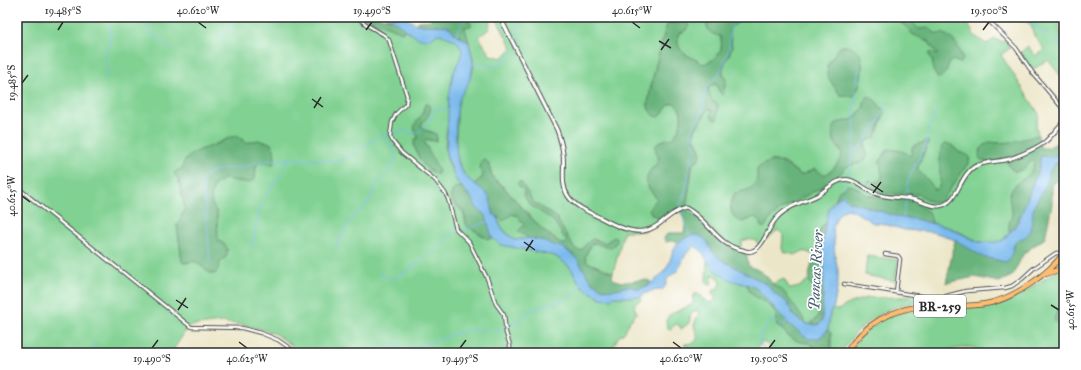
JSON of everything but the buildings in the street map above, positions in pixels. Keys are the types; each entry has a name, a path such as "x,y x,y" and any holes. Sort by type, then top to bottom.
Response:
{"highway":[{"name":"BR-259","path":"846,353 863,332 881,318 909,308 972,306 995,302 1020,290 1043,275 1064,253"},
{"name":"BR-259","path":"1043,275 1064,268"}],"street":[{"path":"357,17 366,25 384,35 389,40 407,96 406,104 396,114 392,122 390,132 393,142 402,153 435,180 445,193 456,229 469,242 486,278 496,304 504,315 506,333 510,345 510,353"},
{"path":"500,17 557,130 563,155 565,188 567,195 572,201 582,208 617,226 642,231 651,229 676,212 686,208 698,216 723,242 734,249 752,251 756,249 763,241 774,221 785,210 817,195 831,185 844,179 850,180 874,194 915,200 929,205 945,205 951,200 964,177 974,167 982,163 1000,161 1020,155 1044,142 1064,122"},
{"path":"985,17 1016,48 1032,72 1064,110"},
{"path":"17,187 191,326 242,328 261,333 278,340 296,353"},
{"path":"844,284 942,297 973,290 1005,288 1012,286 1034,268 1056,253 1064,253"},
{"path":"885,254 898,256 900,258 896,292"}],"green space":[{"path":"17,17 365,17 402,32 405,30 409,33 433,37 435,34 439,34 452,38 461,47 462,54 452,79 445,149 450,167 461,187 454,189 451,195 451,201 463,212 466,224 488,239 492,238 502,245 555,256 570,267 582,287 601,298 641,296 641,300 634,306 637,313 630,321 624,333 619,336 611,353 302,353 276,334 244,325 221,322 189,326 171,353 17,353","holes":["426,104 428,116 421,124 424,130 433,132 432,141 425,139 424,142 428,148 420,159 416,151 415,143 418,137 417,135","231,137 242,139 246,143 255,141 268,142 272,145 275,158 265,163 256,165 255,179 224,179 214,185 211,197 212,205 217,212 217,236 218,240 224,244 221,260 210,273 197,262 187,263 182,261 177,226 185,210 176,171 182,169 186,159 194,153"]},
{"path":"365,17 387,18 397,22 405,30 402,32"},
{"path":"432,17 466,17 471,24 471,26 465,27 469,42 443,26 416,24 418,21 431,20"},
{"path":"466,17 692,17 692,21 703,22 702,17 706,17 706,24 709,30 713,34 720,36 721,50 719,54 708,63 703,64 684,54 679,46 678,34 683,32 684,20 677,23 668,23 656,65 648,107 655,116 662,114 669,105 674,103 680,110 681,120 678,130 673,138 670,140 663,140 657,155 659,157 655,168 649,172 647,186 657,199 650,207 651,214 659,219 659,224 644,231 624,231 613,273 587,262 585,257 591,244 595,243 605,247 612,239 605,243 593,239 580,251 574,248 556,217 533,202 521,182 518,185 524,191 524,196 554,221 567,242 566,244 562,244 541,228 501,184 493,178 488,162 480,169 483,175 475,185 468,178 459,164 456,147 458,104 470,78 474,65 465,29 465,27 469,26 470,22","holes":["490,20 497,20 512,48 502,58 490,55 479,37 489,29"]},
{"path":"706,17 744,17 729,31 732,48 722,72 726,81 723,95 716,84 711,85 708,89 712,101 718,104 717,119 713,119 711,115 712,110 708,109 695,130 695,139 701,155 697,161 692,163 686,210 701,220 720,240 744,252 747,256 749,266 763,273 773,285 780,288 784,292 803,318 804,323 793,315 788,304 776,295 765,283 726,263 718,257 712,251 704,238 695,235 686,237 678,242 666,242 664,238 668,233 684,233 684,221 679,210 673,210 659,219 650,212 650,208 657,199 647,185 647,177 652,168 655,167 659,158 655,146 661,141 673,138 678,131 682,118 680,109 674,103 671,103 658,117 654,116 649,110 648,106 663,38 668,23 678,23 686,20 689,26 685,31 678,34 678,41 681,50 684,54 703,64 708,62 719,54 721,50 721,41 720,36 713,34 708,30"},
{"path":"744,17 899,17 897,18 900,22 908,28 912,34 928,41 937,53 938,55 930,56 933,63 933,70 937,77 944,74 949,63 953,60 960,63 963,57 961,53 942,34 937,34 927,28 919,29 907,17 951,17 959,22 968,24 974,35 986,44 995,39 1001,42 1005,40 1010,48 1001,55 1039,114 1036,126 1038,135 1014,142 991,144 983,148 980,152 1007,159 1010,168 1014,171 1032,161 1034,163 1031,173 1013,187 1011,191 1009,198 1012,208 1012,216 1009,225 1010,232 996,243 989,244 981,242 958,231 932,223 932,221 880,197 865,195 854,186 836,196 836,199 832,203 825,224 819,232 815,255 803,251 795,255 784,252 782,249 783,235 778,230 759,245 756,241 746,240 742,241 740,250 730,246 701,220 686,210 693,163 701,152 694,137 694,132 708,109 712,110 715,120 717,119 718,104 712,101 708,89 711,85 716,84 719,92 724,92 726,78 723,68 732,48 729,31","holes":["842,46 852,47 860,72 860,83 854,96 840,95 827,65","871,97 883,109 884,114 878,132 865,142 867,153 866,159 859,164 852,164 846,167 837,178 780,210 765,226 761,227 759,220 755,217 741,221 734,216 731,205 735,193 748,190 754,186 757,179 757,170 771,160 785,163 801,175 815,169 823,174 829,173 842,154 834,142 833,132 844,121 851,120 855,117 863,109 864,102","927,140 928,144 918,166 918,171 936,190 939,187 941,179 941,156 953,146 958,152 963,153 970,159 941,202 929,201 917,194 903,192 876,192 866,185 867,181 879,182 882,178 881,160 888,149 904,152 911,156 912,147"]},
{"path":"907,17 919,29 929,28 937,34 942,34 951,38 961,52 963,60 960,63 953,60 949,63 946,72 940,78 938,77 934,72 933,63 929,54 931,52 937,55 937,53 928,41 912,34 908,28 898,21 897,18"},
{"path":"1024,17 1060,17 1060,32 1064,36 1064,80 1048,60 1032,70 1020,53 1028,46 1035,56 1044,50 1035,37 1031,24"},
{"path":"845,46 857,50 862,60 861,80 854,96 840,95 829,79 827,68 838,49"},
{"path":"869,96 875,100 884,111 876,137 865,142 868,155 866,159 862,162 846,167 837,178 780,210 769,220 764,228 755,217 743,222 734,216 731,207 735,193 752,187 756,181 758,168 765,164 776,161 781,162 801,175 815,169 823,174 829,173 842,154 833,137 833,129 835,124 855,118 863,109 865,99"},
{"path":"426,104 428,104 431,108 428,116 421,125 424,130 436,134 437,140 426,139 424,142 439,171 437,175 425,167 414,146 414,141 418,137 414,127"},
{"path":"1064,127 1064,149 1053,157 1041,156 1038,173 1019,219 1010,232 1009,225 1012,216 1012,208 1009,198 1011,191 1013,187 1028,176 1034,163 1032,161 1023,169 1016,172 1010,168 1006,159 989,163 980,159 980,151 990,142 1012,142 1038,135 1041,148 1047,148 1063,140 1058,133 1060,129"},
{"path":"238,136 246,143 258,140 270,143 274,149 275,163 271,165 260,163 256,165 255,179 248,183 224,179 214,185 211,197 212,205 217,212 218,240 225,245 227,249 226,257 221,261 215,274 210,273 195,261 183,263 182,261 177,225 185,210 179,180 174,174 176,171 182,169 186,159 194,153 229,138"},
{"path":"927,140 928,144 918,166 918,170 936,190 939,187 940,182 940,152 943,145 950,144 958,152 969,156 969,162 941,202 937,203 931,201 917,194 884,193 877,192 867,187 867,181 877,182 882,178 880,161 888,149 902,151 911,156 914,145 923,143"},
{"path":"484,159 487,162 494,179 548,235 556,241 564,245 567,242 554,221 529,204 524,196 524,191 518,185 518,182 521,182 533,202 556,217 574,248 580,251 589,241 593,239 605,243 614,237 617,239 617,242 611,248 595,243 591,244 585,257 587,262 613,273 612,278 616,281 626,282 645,280 650,281 651,283 640,289 629,286 612,290 601,288 590,280 578,260 569,251 540,240 530,239 518,231 524,225 518,216 512,214 503,221 494,214 489,198 475,185 476,182 482,178 483,175 480,169 481,161"},
{"path":"1064,161 1064,175 1052,185 1052,204 1045,238 1024,253 1012,276 999,282 975,277 946,283 955,240 992,259 1001,261 1014,248 1015,243 1018,240 1027,235 1032,222 1033,210 1038,195 1044,188 1047,176 1055,164"},
{"path":"848,185 854,186 869,196 904,199 917,204 930,213 932,223 902,218 848,201 843,196 836,199 838,192"},
{"path":"461,187 473,200 479,210 486,216 492,238 488,239 467,226 462,209 451,200 455,188"},
{"path":"512,214 521,219 524,225 519,231 529,238 515,240 501,227 497,216 503,221"},
{"path":"825,224 822,246 824,271 822,321 818,324 812,325 812,322 819,315 820,293 810,284 809,275 816,252 819,234 821,228"},
{"path":"867,256 898,260 895,281 865,275"},
{"path":"707,261 710,265 740,283 747,285 752,294 769,305 776,314 777,326 787,335 800,342 809,343 817,349 826,352 831,347 831,333 828,330 830,313 832,309 838,310 850,303 866,298 933,296 933,301 905,305 880,314 859,330 841,353 773,353 768,345 763,342 754,353 684,353 685,349 688,348 684,345 685,344 694,343 696,341 697,334 694,325 699,312 696,310 691,314 689,323 681,329 680,326 676,324 671,329 668,328 667,320 669,315 693,304 693,296 697,293 709,303 715,300 715,297 711,293 718,288 721,281 716,276 712,275 711,285 708,285 706,280"},
{"path":"1059,270 1064,270 1064,292 1054,320 1064,323 1064,353 978,353 975,348 969,347 948,350 948,353 850,353 860,338 872,326 886,318 917,309 999,303 1007,300"},
{"path":"784,279 790,289 799,287 809,279 811,284 820,293 819,315 812,325 804,323 803,318 781,289 772,284"},
{"path":"747,285 753,285 788,322 810,339 819,338 828,330 831,333 831,350 826,352 817,349 809,343 800,342 787,335 777,326 776,316 770,305 752,294"},
{"path":"1064,292 1064,323 1057,323 1054,320"}],"water":[{"path":"386,17 407,17 410,21 420,25 447,26 451,28 456,35 468,43 472,55 473,66 469,82 459,99 456,124 458,161 462,172 489,197 494,215 497,216 501,227 508,235 515,240 529,238 564,248 578,260 590,280 601,288 612,290 629,286 637,289 651,284 666,269 678,243 686,237 698,235 704,238 712,251 722,260 768,285 776,295 787,302 793,315 799,320 806,324 818,325 822,321 824,271 822,246 825,226 829,208 839,197 843,196 848,201 902,218 915,219 950,228 978,242 997,242 1002,241 1017,224 1034,180 1038,174 1041,156 1053,157 1064,149 1064,161 1058,162 1050,169 1044,189 1036,202 1033,211 1029,232 1026,236 1015,243 1011,255 1006,262 983,257 957,241 943,235 932,232 905,230 880,223 873,223 848,209 841,212 833,226 835,256 838,270 838,283 834,306 830,313 828,329 819,338 808,339 790,325 757,289 749,285 733,281 717,272 710,265 700,250 695,246 686,254 678,270 667,279 666,285 663,289 651,291 639,297 614,297 611,299 601,298 587,291 580,284 570,267 555,256 502,245 492,238 486,216 476,207 473,200 456,180 446,154 449,97 453,74 462,51 455,40 440,34 435,35 431,39 421,39 395,21"}],"waterway":[{"path":"17,26 33,17"},
{"path":"105,80 107,68 105,52 111,39 110,26 115,17"},
{"path":"136,17 156,38 172,51"},
{"path":"218,38 229,29 237,17"},
{"path":"456,35 460,26 467,17"},
{"path":"519,17 519,48"},
{"path":"680,206 687,186 691,159 695,148 691,132 701,116 706,88 716,78 722,68 729,49 730,29 735,22 745,17"},
{"path":"1013,17 1040,30 1064,49"},
{"path":"1058,42 1064,41"},
{"path":"473,63 485,63 496,67 514,52"},
{"path":"848,176 855,141 854,109 859,67"},
{"path":"853,150 862,146 869,133 877,125 888,102"},
{"path":"393,134 397,134 402,130 411,134 419,132 430,120 433,111 439,109 449,109"},
{"path":"907,196 907,184 910,175 926,145 928,131 936,112"},
{"path":"210,261 206,210 202,185 203,180 208,173 216,170 244,167 264,161 291,159 338,161 346,158 380,136 389,133"},
{"path":"336,249 350,220 367,204 376,186 389,171 396,158 389,143 388,134"},
{"path":"252,247 259,212 266,195 281,174 288,160"},
{"path":"843,197 846,182"},
{"path":"903,218 906,201"},
{"path":"681,212 690,236"},
{"path":"460,230 488,222"},
{"path":"379,272 385,277 398,277 439,248 455,231"},
{"path":"508,327 537,308 565,299 576,292 581,286"},
{"path":"768,353 760,343 759,337 771,320 781,325 788,321"},
{"path":"380,344 415,347 467,330 488,331 504,328"},
{"path":"90,353 96,343"}],"water label":[{"name":"Pancas River","path":"816,270"}]}
